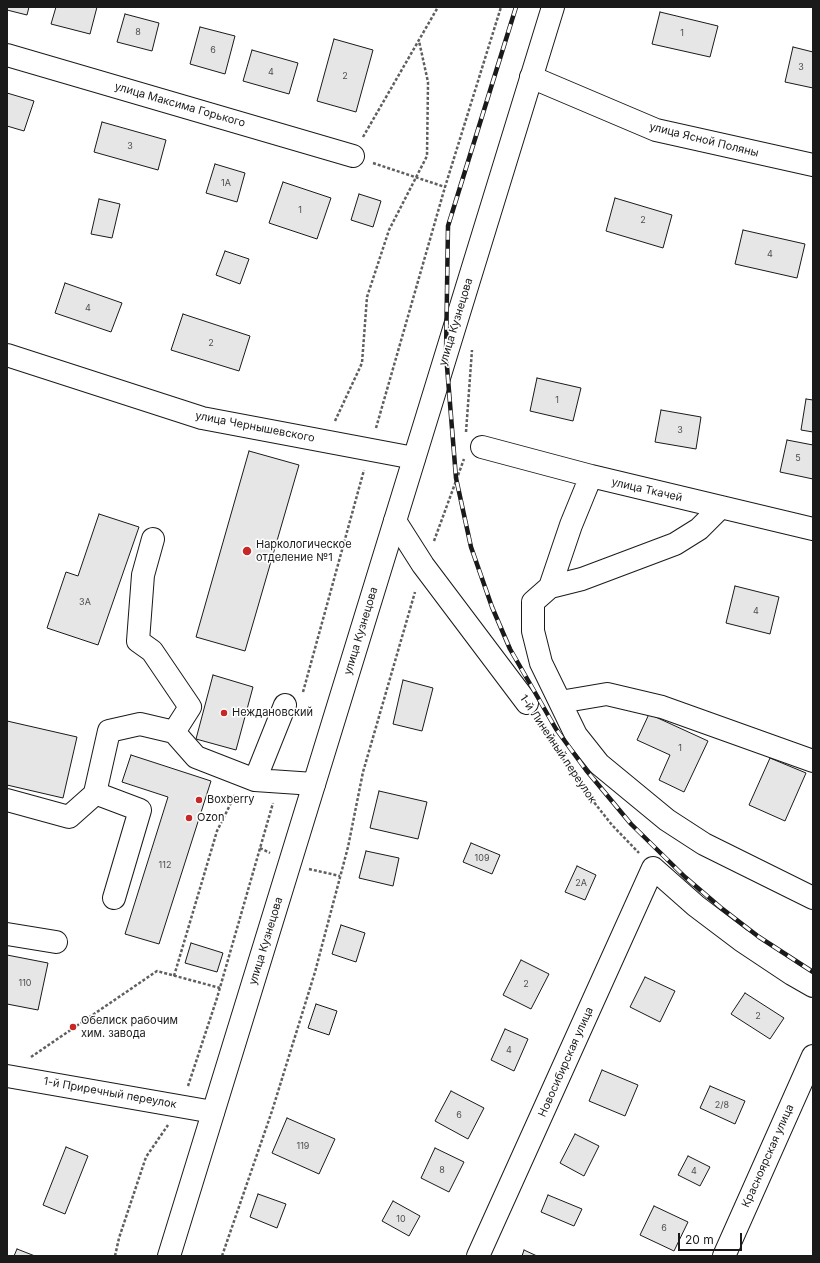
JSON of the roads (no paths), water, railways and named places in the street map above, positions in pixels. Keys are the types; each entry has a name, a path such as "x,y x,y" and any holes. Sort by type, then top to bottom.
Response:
{"street":[{"name":"улица Кузнецова","path":"169,1256 553,7"},
{"name":"улица Максима Горького","path":"7,54 353,156"},
{"name":"улица Ясной Поляны","path":"531,77 656,130 813,165"},
{"name":"улица Чернышевского","path":"7,355 202,418 414,458"},
{"name":"улица Ткачей","path":"471,445 591,476 813,529"},
{"path":"550,587 571,525 591,476"},
{"path":"721,507 699,529 675,544 582,578 550,587 533,602 533,631 541,663 576,735 599,764 667,820 704,844 813,898"},
{"name":"1-й Линейный переулок","path":"395,521 423,565 527,703"},
{"path":"153,539 143,575 138,641 152,651 190,707 174,732"},
{"path":"560,702 606,694 662,708 813,761"},
{"path":"255,780 285,705"},
{"path":"7,800 70,817 96,793 109,732 140,724 174,732 196,757 255,780 314,784"},
{"path":"96,793 140,810 114,898"},
{"name":"Новосибирская улица","path":"478,1256 653,868 696,906 741,940 813,986"},
{"path":"7,934 56,942"},
{"name":"Красноярская улица","path":"724,1256 813,1056"},
{"name":"1-й Приречный переулок","path":"7,1076 213,1112"}],"railway":[{"path":"516,7 448,226 446,354 456,478 471,547 492,607 510,649 556,729 586,770 631,824 685,877 720,907 759,937 813,972"}],"place":[{"name":"Наркологическое отделение №1","path":"247,551"},
{"name":"Неждановский","path":"224,713"},
{"name":"Boxberry","path":"199,800"},
{"name":"Ozon","path":"189,818"},
{"name":"Обелиск рабочим хим. завода","path":"73,1027"}]}
